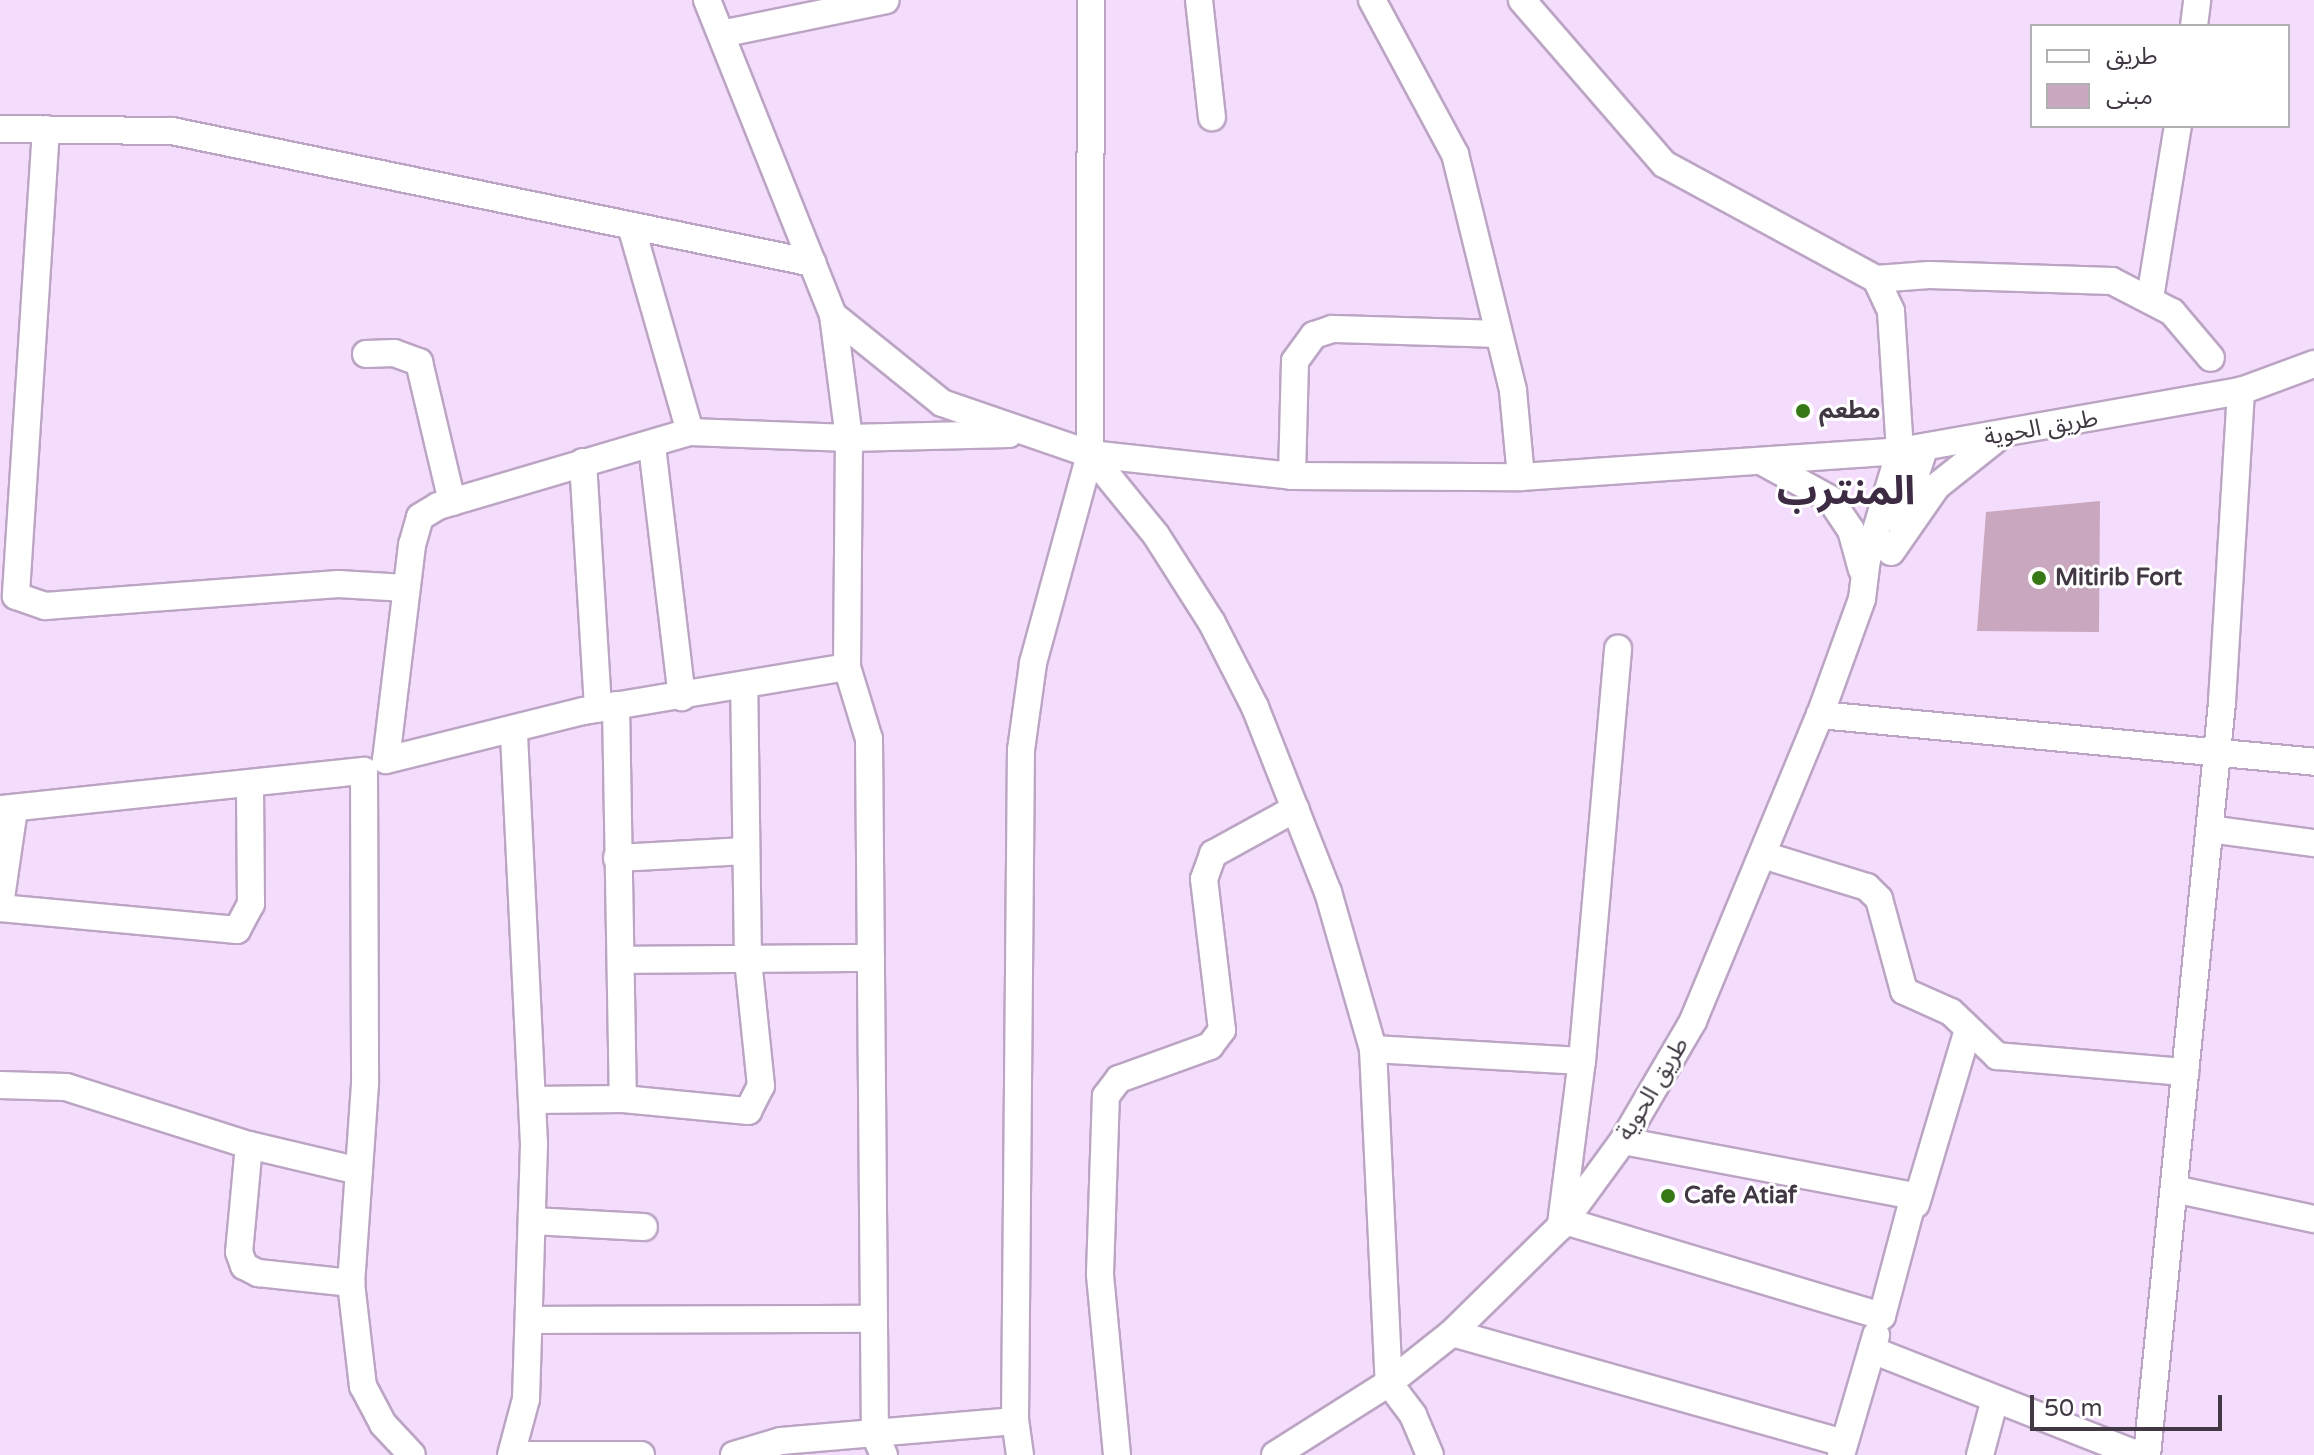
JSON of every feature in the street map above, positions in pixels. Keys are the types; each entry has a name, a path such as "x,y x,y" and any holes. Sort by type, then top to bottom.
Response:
{"street":[{"path":"707,0 833,315 849,438 847,667 869,739 874,1319 879,1445"},
{"path":"721,34 886,0"},
{"path":"1020,1455 1015,1421 1021,750 1033,663 1090,454 1091,0"},
{"path":"1199,0 1212,117"},
{"path":"1372,0 1455,154 1496,334 1513,391 1521,477"},
{"path":"1522,0 1664,164 1876,279 1929,275 2112,281 2150,298 2211,358"},
{"path":"2194,24 2197,0"},
{"path":"2150,298 2178,128"},
{"path":"0,129 172,131 813,263"},
{"path":"46,129 16,596 45,606 338,584 406,588"},
{"path":"631,226 690,432"},
{"path":"833,315 942,403 1022,434 1090,454 1292,476 1521,477 1912,450 1891,311 1876,279"},
{"path":"1292,476 1295,361 1314,335 1332,329 1496,334"},
{"path":"366,354 394,353 419,362 452,502"},
{"name":"طريق الحوية","path":"1912,450 2241,391 2314,364"},
{"path":"2147,1455 2217,753 2241,391"},
{"path":"412,1455 383,1424 363,1386 351,1283 359,1171 375,765 420,517 452,502 583,462 652,446 690,432 849,438 1022,434"},
{"path":"1891,552 1937,486 2002,435"},
{"path":"652,446 682,697"},
{"name":"طريق الحوية","path":"1863,589 1891,552 1912,450"},
{"name":"طريق الحوية","path":"1275,1455 1389,1383 1452,1333 1562,1224 1623,1141 1693,1021 1763,855 1820,715 1912,450"},
{"path":"1090,454 1156,535 1212,623 1255,707 1328,892 1373,1049 1389,1383 1413,1415 1430,1455"},
{"path":"1759,461 1830,499 1851,530 1863,589"},
{"path":"583,462 607,707 617,858 622,960 623,1099"},
{"path":"1618,649 1582,1061 1562,1224 1882,1316"},
{"path":"250,784 251,904 237,930 0,907 7,809 250,784 375,765 607,707 682,697 847,667"},
{"path":"532,1100 623,1099 748,1111 761,1086 748,961 744,686"},
{"path":"1820,715 2314,762"},
{"path":"511,1455 526,1399 532,1221 532,1100 514,731"},
{"path":"1117,1455 1100,1274 1106,1096 1119,1079 1210,1046 1222,1030 1204,879 1213,854 1295,809"},
{"path":"2210,829 2314,843"},
{"path":"617,858 746,851"},
{"path":"1763,855 1867,887 1879,899 1904,991 1951,1012 1997,1056 2185,1072"},
{"path":"622,960 871,958"},
{"path":"1452,1333 1843,1449 1968,1030"},
{"path":"1373,1049 1582,1061"},
{"path":"0,1085 66,1087 249,1145 359,1171"},
{"path":"1623,1141 1914,1196 1916,1204"},
{"path":"249,1145 239,1252 244,1266 258,1273 351,1283"},
{"path":"2174,1189 2314,1219"},
{"path":"532,1221 644,1227"},
{"path":"529,1320 774,1315 796,1324 874,1319"},
{"path":"1872,1350 2138,1455"},
{"path":"1980,1455 1995,1399"},
{"path":"734,1455 781,1441 879,1445 1015,1421"},
{"path":"518,1455 641,1455"}],"building":[{"name":"Mitirib Fort","path":"2100,501 2099,632 1977,631 1986,512"}],"place":[{"name":"مطعم","path":"1803,411"},
{"name":"Mitirib Fort","path":"2039,578"},
{"name":"Cafe Atiaf","path":"1668,1196"}],"district":[{"name":"المنترب","path":"1846,491"}]}
